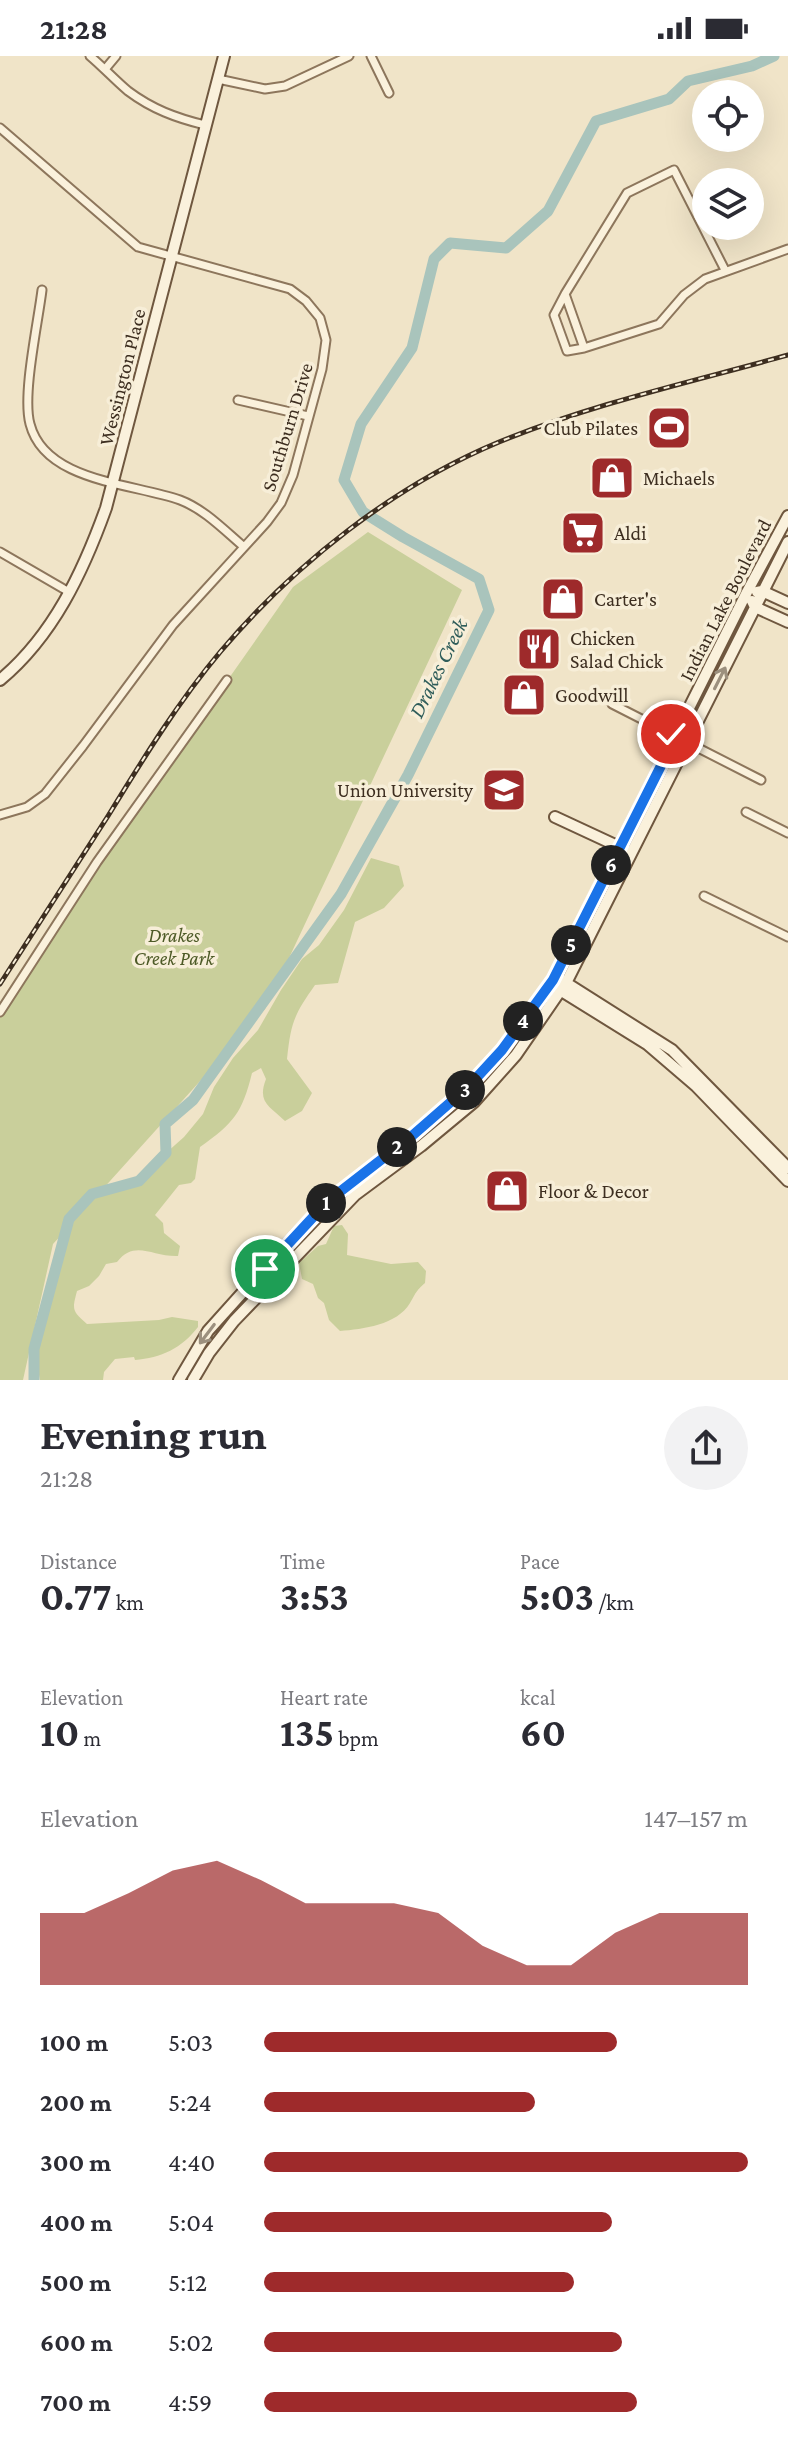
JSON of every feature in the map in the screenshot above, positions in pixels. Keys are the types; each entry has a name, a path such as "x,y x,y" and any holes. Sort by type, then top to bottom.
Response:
{"main road":[{"name":"Wessington Place","path":"0,680 34,647 69,592 88,553 114,482 224,56"},
{"name":"Indian Lake Boulevard","path":"179,1380 208,1331 328,1201 413,1135 468,1087 502,1050 553,980 788,516"},
{"name":"Indian Lake Boulevard","path":"193,1380 223,1334 355,1195 474,1102 516,1055 563,986 788,542"},
{"path":"788,603 762,591 747,592 755,607 788,622"},
{"path":"555,817 619,849 632,852"},
{"path":"553,980 650,1040 784,1168 788,1181"},
{"path":"265,1269 275,1278"}],"street":[{"path":"90,56 147,104 183,120 205,125"},
{"path":"106,68 116,56"},
{"path":"218,79 265,89 285,86 349,56"},
{"path":"371,56 389,93"},
{"name":"Southburn Drive","path":"0,815 27,807 45,794 173,625 281,503 293,475 322,369 326,340 320,318 306,301 290,289 138,247 1,131"},
{"path":"725,270 674,170 627,193 554,315 564,347 567,351 584,348 659,324 684,295 705,279 788,249"},
{"path":"42,290 28,403 30,424 38,443 50,457 69,470 182,501 204,513 244,547"},
{"path":"565,294 584,348"},
{"path":"238,400 308,416"},
{"path":"0,552 69,592"},
{"path":"0,1012 97,862 227,680"},
{"path":"612,704 761,780"},
{"path":"746,812 788,833"},
{"path":"704,896 788,937"}],"green space":[{"name":"Drakes Creek Park","path":"368,532 462,590 265,1009 101,1191 139,1181 203,1114 214,1087 233,1058 258,1030 302,959 319,945 344,910 371,858 399,866 404,886 384,908 355,922 338,983 315,985 298,1012 292,1027 287,1059 312,1093 302,1111 285,1121 264,1098 266,1079 261,1068 252,1073 235,1116 200,1147 195,1179 179,1185 155,1215 163,1223 164,1233 180,1246 178,1256 137,1250 130,1252 117,1262 106,1264 89,1286 77,1291 74,1302 74,1310 87,1324 172,1317 198,1321 198,1327 185,1341 162,1354 135,1360 134,1357 115,1359 104,1372 103,1380 40,1380 34,1349 65,1231 53,1244 23,1380 0,1380 0,1004 293,587"},
{"path":"342,1225 348,1234 347,1255 391,1264 418,1262 426,1271 425,1283 410,1303 388,1321 340,1331 329,1320 313,1284 302,1279 299,1263 318,1246 326,1244 334,1226"}],"waterway":[{"name":"Drakes Creek","path":"34,1380 34,1349 69,1219 92,1194 139,1181 166,1153 165,1124 193,1100 341,894 408,775 489,610 479,579 363,512 344,480 361,424 412,348 434,259 450,243 506,248 548,211 596,121 669,99 688,81 752,66 774,56"}],"railway":[{"path":"0,984 162,731 205,670 281,588 348,530 421,481 460,460 534,428 788,355"}],"place":[{"name":"Club Pilates","path":"669,428"},
{"name":"Michaels","path":"612,478"},
{"name":"Aldi","path":"583,533"},
{"name":"Carter's","path":"563,599"},
{"name":"Chicken Salad Chick","path":"539,649"},
{"name":"Goodwill","path":"524,695"},
{"name":"Union University","path":"504,790"},
{"name":"Floor & Decor","path":"507,1191"}],"route":[{"path":"265,1269 328,1201 413,1135 468,1087 502,1050 553,980 676,736 671,734"}]}
